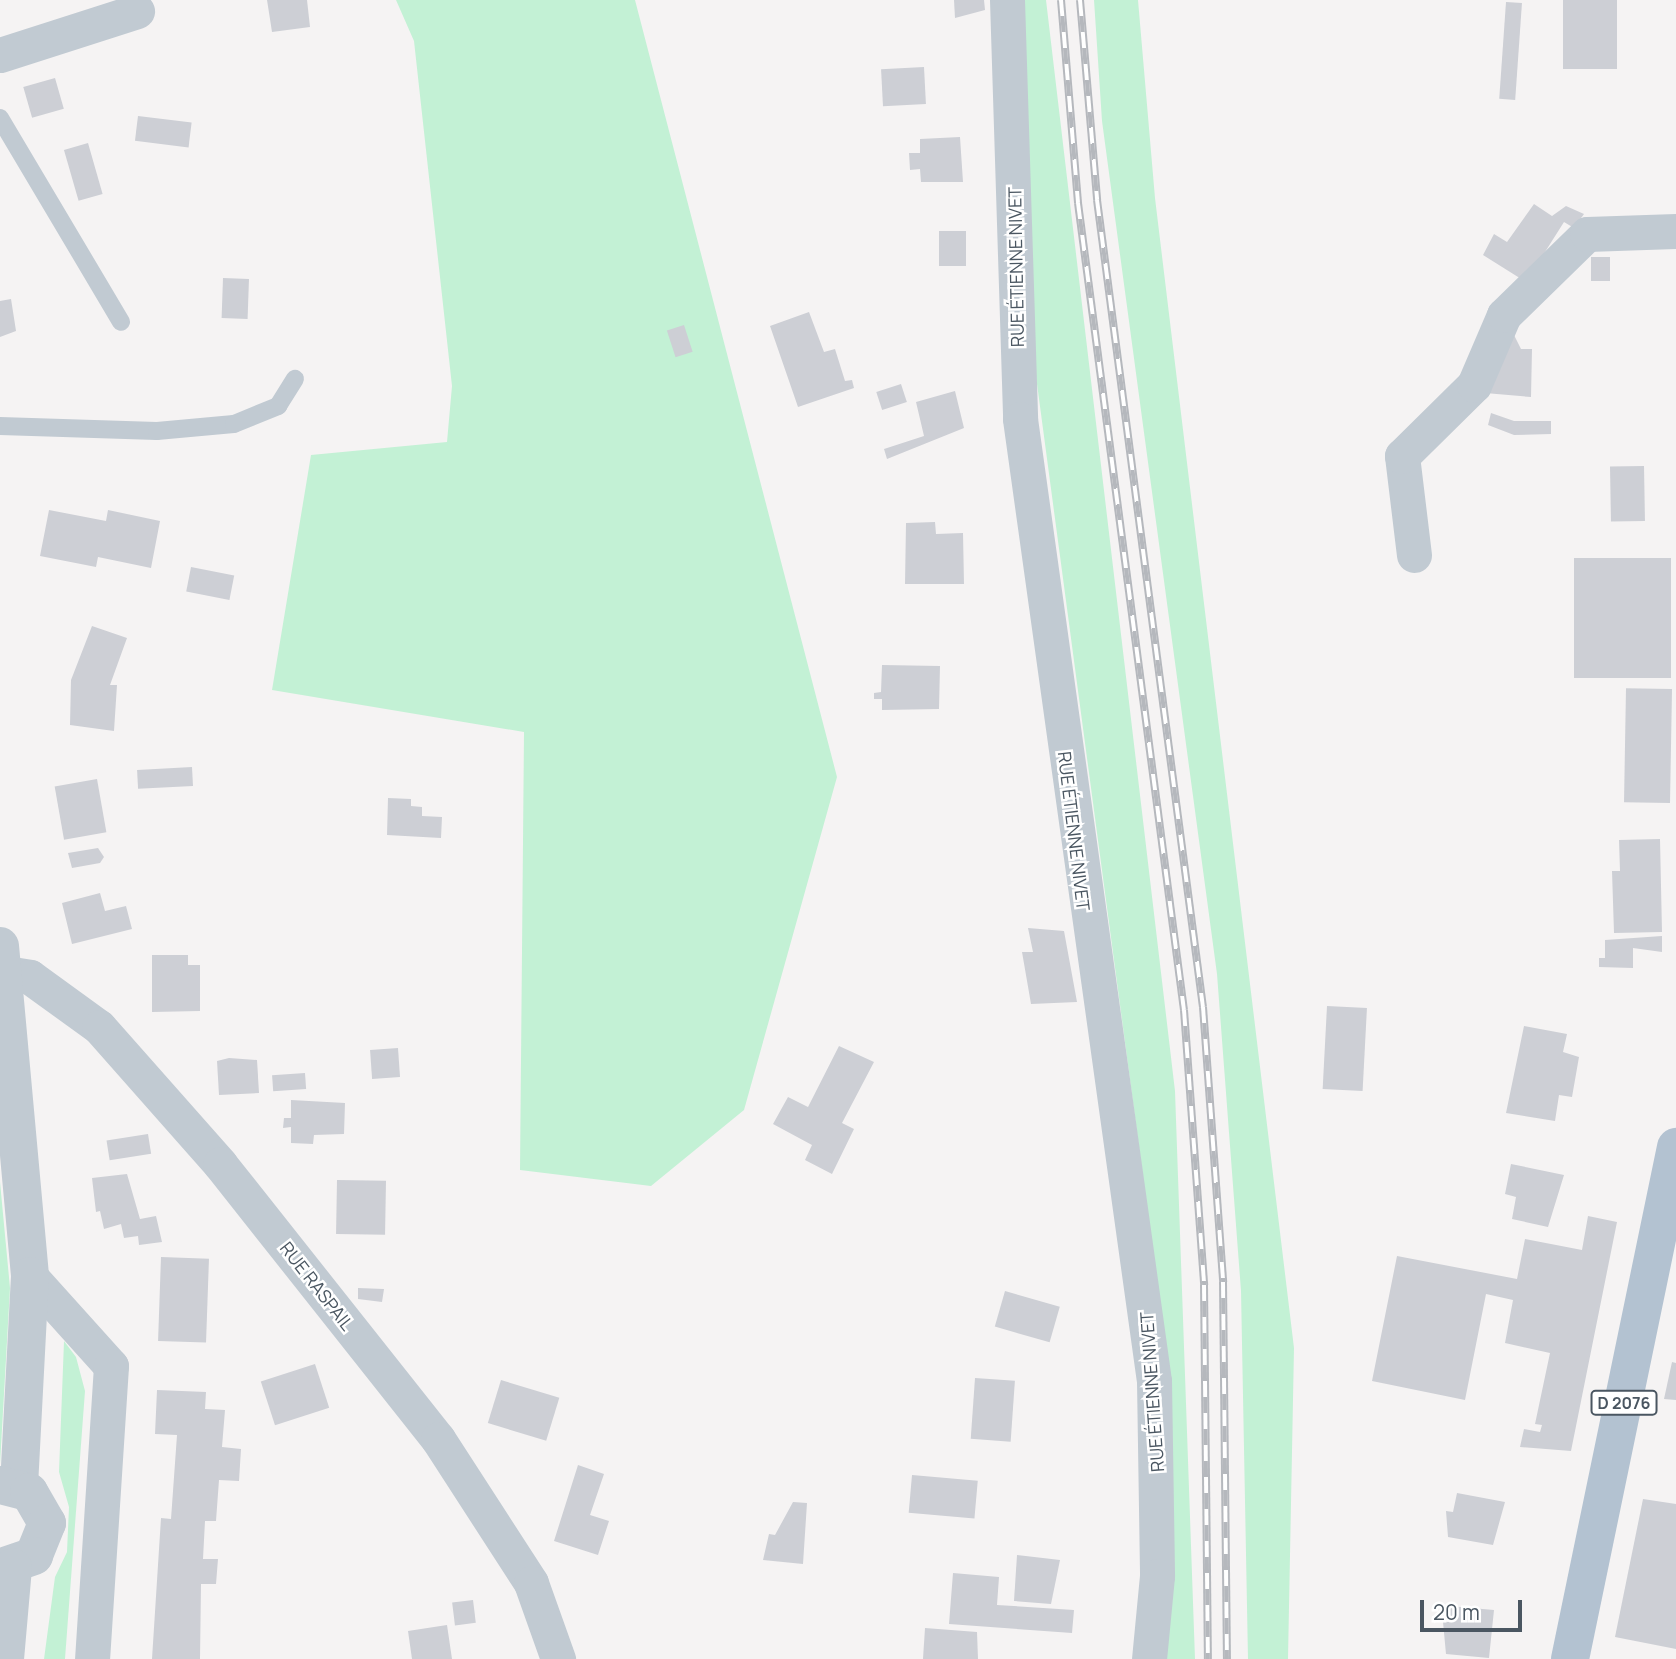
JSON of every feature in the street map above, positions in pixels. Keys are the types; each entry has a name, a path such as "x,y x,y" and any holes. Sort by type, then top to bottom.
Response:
{"main road":[{"name":"D 2076","path":"1570,1659 1669,1215 1676,1147"}],"street":[{"name":"RUE ÉTIENNE NIVET","path":"1007,0 1020,419 1154,1381 1157,1576 1149,1659"},
{"path":"0,55 137,11"},
{"path":"1414,555 1402,456 1474,384 1504,315 1587,234 1676,231"},
{"path":"3,960 30,1276 9,1486 38,1501 47,1523 41,1546 6,1568 5,1659"},
{"name":"RUE RASPAIL","path":"3,960 99,1027 220,1164 438,1438 531,1583 558,1659"},
{"path":"30,1276 111,1366 92,1659"}],"lane":[{"path":"0,118 121,321"},
{"path":"0,426 157,431 234,424 278,406 295,379"}],"green space":[{"path":"396,0 635,0 837,777 744,1110 651,1186 520,1170 524,732 272,690 311,455 447,442 452,386 414,41"},
{"path":"1019,0 1046,0 1175,1091 1195,1659 1167,1659 1170,1379 1031,339"},
{"path":"1094,0 1138,0 1155,198 1294,1348 1288,1659 1248,1659 1241,1291 1217,974 1102,121"},
{"path":"0,1182 10,1288 0,1464"},
{"path":"64,1341 76,1357 85,1391 65,1659 44,1659 55,1577 67,1552 69,1507 59,1472"}],"building":[{"path":"267,0 307,0 310,27 272,32"},
{"path":"954,0 984,0 985,10 955,18"},
{"path":"1563,0 1617,0 1617,69 1563,69"},
{"path":"1506,2 1522,3 1515,100 1499,99"},
{"path":"924,67 926,104 883,106 881,69"},
{"path":"55,78 64,109 32,118 23,87"},
{"path":"138,116 192,123 189,147 135,141"},
{"path":"960,137 963,182 921,182 920,169 910,170 909,153 920,153 920,139"},
{"path":"88,143 103,194 79,201 64,150"},
{"path":"1534,204 1552,216 1566,206 1584,214 1574,228 1564,222 1526,282 1483,255 1494,234 1507,242"},
{"path":"939,231 966,231 966,266 939,266"},
{"path":"1591,257 1610,257 1610,281 1591,281"},
{"path":"223,278 249,279 248,319 222,318"},
{"path":"11,299 16,331 0,337 0,301"},
{"path":"809,312 824,352 835,349 845,381 852,380 854,388 798,407 770,326"},
{"path":"684,325 693,352 676,357 667,331"},
{"path":"1512,331 1521,349 1532,349 1531,397 1485,393"},
{"path":"901,384 907,402 882,410 876,392"},
{"path":"955,391 964,428 887,459 884,449 924,436 916,402"},
{"path":"1491,413 1514,421 1551,421 1551,434 1514,435 1488,425"},
{"path":"1644,466 1645,521 1611,522 1610,467"},
{"path":"49,510 106,521 108,510 160,521 151,568 98,557 96,567 40,556"},
{"path":"935,522 936,534 963,533 964,584 905,584 906,523"},
{"path":"1574,558 1671,558 1671,678 1574,678"},
{"path":"191,567 234,575 229,600 186,592"},
{"path":"92,626 127,638 110,685 117,685 114,731 70,725 71,680"},
{"path":"882,665 940,666 939,709 882,710 882,699 874,699 874,693 881,692"},
{"path":"1626,688 1672,689 1670,803 1624,802"},
{"path":"192,767 193,786 138,789 137,770"},
{"path":"97,779 106,832 64,840 55,786"},
{"path":"388,798 411,799 411,806 422,807 422,816 442,817 441,838 387,835"},
{"path":"1660,839 1662,932 1614,933 1612,871 1620,871 1619,840"},
{"path":"98,848 104,857 100,863 72,868 68,853"},
{"path":"100,893 105,911 126,906 132,929 72,944 62,903"},
{"path":"1028,928 1064,931 1077,1002 1031,1004 1022,952 1033,952"},
{"path":"1662,936 1662,952 1633,948 1633,968 1599,967 1599,958 1605,958 1605,940"},
{"path":"152,955 188,955 188,965 200,965 200,1011 152,1012"},
{"path":"1327,1006 1367,1008 1363,1091 1323,1089"},
{"path":"1524,1026 1567,1034 1563,1052 1579,1057 1572,1097 1559,1095 1555,1121 1506,1113"},
{"path":"839,1046 874,1062 842,1123 854,1129 832,1174 805,1160 812,1145 773,1124 788,1097 808,1107"},
{"path":"398,1048 400,1077 372,1079 370,1050"},
{"path":"229,1058 257,1060 259,1093 219,1095 217,1061"},
{"path":"305,1073 306,1089 273,1091 272,1075"},
{"path":"291,1100 345,1103 344,1134 314,1135 313,1144 291,1143 291,1127 283,1128 284,1118 291,1118"},
{"path":"148,1134 151,1154 110,1160 107,1141"},
{"path":"1511,1164 1564,1175 1548,1227 1512,1219 1516,1197 1505,1194"},
{"path":"127,1174 140,1219 156,1216 162,1242 139,1245 138,1236 124,1238 121,1224 104,1229 100,1211 96,1212 92,1178"},
{"path":"337,1180 386,1181 385,1235 336,1234"},
{"path":"1588,1216 1617,1222 1571,1451 1520,1447 1524,1429 1540,1432 1542,1425 1535,1424 1550,1353 1505,1343 1513,1300 1486,1294 1465,1400 1372,1381 1397,1256 1517,1279 1525,1239 1582,1250"},
{"path":"161,1257 209,1259 206,1343 158,1341"},
{"path":"358,1288 384,1289 382,1302 358,1299"},
{"path":"1005,1291 1060,1307 1050,1342 995,1327"},
{"path":"1672,1362 1676,1363 1676,1400 1664,1399"},
{"path":"315,1364 329,1408 275,1425 261,1382"},
{"path":"975,1378 1015,1381 1011,1442 971,1439"},
{"path":"501,1380 559,1398 546,1441 488,1423"},
{"path":"157,1390 206,1392 205,1409 225,1410 222,1447 241,1449 239,1481 219,1480 216,1521 205,1521 203,1559 218,1559 216,1584 201,1584 200,1659 152,1659 161,1518 171,1519 177,1435 155,1434"},
{"path":"578,1465 604,1474 590,1515 609,1521 598,1555 554,1541"},
{"path":"912,1475 978,1481 974,1519 909,1513"},
{"path":"1457,1493 1505,1502 1493,1545 1448,1537 1446,1511 1453,1512"},
{"path":"1643,1499 1676,1504 1676,1649 1615,1637"},
{"path":"793,1502 807,1503 803,1564 763,1560 769,1534 775,1535"},
{"path":"1017,1555 1060,1560 1051,1604 1014,1601"},
{"path":"953,1573 999,1577 997,1605 1074,1610 1072,1633 949,1624"},
{"path":"473,1600 476,1623 455,1625 452,1603"},
{"path":"1449,1606 1494,1610 1489,1658 1446,1654 1443,1622 1448,1622"},
{"path":"447,1625 452,1659 412,1659 408,1631"},
{"path":"925,1628 977,1632 978,1659 923,1659"}],"railway":[{"path":"1061,0 1078,203 1184,1010 1204,1285 1208,1659"},
{"path":"1080,0 1097,200 1203,1007 1223,1282 1227,1659"}]}
